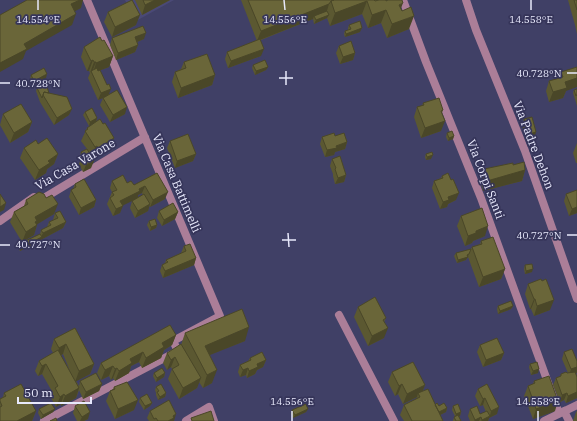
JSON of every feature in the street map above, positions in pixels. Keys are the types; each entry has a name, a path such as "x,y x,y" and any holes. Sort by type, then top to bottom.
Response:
{"street":[{"name":"Via Casa Battimelli","path":"44,421 178,351 173,341 220,316 87,0"},
{"name":"Via Corpi Santi","path":"403,0 426,62 481,198 562,412 569,421"},
{"name":"Via Padre Dehon","path":"466,0 476,30 525,151 577,299"},
{"name":"Via Casa Varone","path":"0,221 34,197 39,201 144,137"},
{"path":"339,314 394,421"},
{"path":"544,421 577,405"},
{"path":"186,421 209,407 214,421"}],"shaded area":[{"path":"125,0 174,0 136,21"}],"building":[{"path":"27,0 80,0 71,4 76,14 24,44 27,49 0,63 0,15"},
{"path":"132,0 140,15 115,27 108,12"},
{"path":"143,0 155,0 145,5"},
{"path":"248,0 334,0 329,4 261,31"},
{"path":"402,0 403,3 399,5 402,11 411,7 414,16 392,24 386,10 372,15 367,1 335,13 331,1"},
{"path":"574,0 577,0 577,10"},
{"path":"327,11 329,15 316,20 314,16"},
{"path":"360,21 362,28 346,34 345,31 351,29 349,25"},
{"path":"143,26 146,33 135,37 138,45 118,53 112,38"},
{"path":"100,37 102,41 104,40 113,56 96,63 93,60 91,61 84,47"},
{"path":"260,39 264,49 231,61 227,52"},
{"path":"351,41 355,53 343,57 339,46"},
{"path":"207,54 215,75 181,88 175,72 186,68 184,62"},
{"path":"265,60 268,67 256,71 253,65"},
{"path":"577,67 577,78 565,82 567,88 553,92 549,81 563,77 561,72"},
{"path":"44,68 47,74 34,81 31,75"},
{"path":"97,68 98,71 100,70 107,85 109,84 111,89 101,93 91,71"},
{"path":"46,84 49,93 44,92 42,98 37,88"},
{"path":"577,89 577,94 576,96 574,90"},
{"path":"117,90 127,107 113,115 103,98"},
{"path":"44,92 67,97 72,109 57,118 43,95"},
{"path":"439,98 443,110 441,111 445,121 425,128 417,107 424,105 423,103"},
{"path":"21,104 32,122 14,133 3,114"},
{"path":"92,108 97,118 90,122 85,112"},
{"path":"532,117 536,132 529,134 524,119"},
{"path":"100,119 103,124 105,123 114,138 98,148 97,146 95,147 85,131"},
{"path":"452,131 454,136 449,138 447,133"},
{"path":"334,133 335,136 344,133 347,142 336,146 337,148 327,150 322,137"},
{"path":"188,134 196,154 177,161 170,141"},
{"path":"47,138 58,154 48,161 50,163 39,170 24,148 36,140 38,144"},
{"path":"87,149 94,161 86,165 82,158 84,156 81,152"},
{"path":"432,152 433,155 427,157 426,154"},
{"path":"340,156 346,175 338,178 332,159"},
{"path":"524,162 525,170 487,181 484,169"},
{"path":"157,173 168,192 153,200 145,186 139,189 140,191 120,201 123,206 116,209 110,198 114,195 112,192 117,190 112,181 123,175 127,183 131,181 134,185"},
{"path":"448,173 451,180 453,179 459,193 448,197 449,200 443,202 434,181 443,178 442,176"},
{"path":"84,179 96,200 81,208 71,190 76,187 75,184"},
{"path":"577,190 577,207 572,209 566,194"},
{"path":"39,192 44,194 46,198 52,195 58,204 35,217 37,221 35,222 37,225 26,232 14,212 28,204 26,200"},
{"path":"0,194 6,203 0,207"},
{"path":"144,194 150,204 138,211 132,201"},
{"path":"173,203 178,212 164,220 159,211"},
{"path":"482,208 488,226 468,236 461,216"},
{"path":"60,211 66,222 43,233 41,230 51,225 49,222 58,218 55,213"},
{"path":"155,219 157,225 151,227 149,221"},
{"path":"40,234 42,237 21,247 19,244"},
{"path":"493,237 505,269 483,277 472,247 482,244 481,241"},
{"path":"190,244 196,258 165,271 162,265 168,262 166,260 186,251 184,246"},
{"path":"471,249 467,255 468,257 458,260 456,253"},
{"path":"532,264 533,269 526,271 525,265"},
{"path":"541,279 542,281 546,279 554,300 537,306 528,284"},
{"path":"375,297 386,318 383,320 388,328 372,336 358,307"},
{"path":"511,301 513,306 500,311 498,306"},
{"path":"242,309 249,327 205,346 217,370 207,375 185,333"},
{"path":"170,325 176,335 162,343 164,347 146,358 143,352 130,359 132,363 119,371 113,366 105,370 101,363"},
{"path":"75,328 94,364 79,371 66,344 59,348 54,339"},
{"path":"497,338 504,353 486,360 480,345"},
{"path":"181,344 201,378 183,388 172,369 179,365 175,357 171,360 167,353"},
{"path":"572,349 577,361 577,367 571,369 564,352"},
{"path":"58,350 79,388 65,396 64,394 60,397 55,388 58,386 46,364 42,366 39,361"},
{"path":"262,352 266,360 257,364 258,367 249,371 248,368 243,370 240,365 251,360 250,358"},
{"path":"413,362 425,385 407,394 402,384 399,386 392,372"},
{"path":"537,362 539,369 533,371 530,364"},
{"path":"162,368 165,373 157,378 154,373"},
{"path":"566,372 575,372 577,377 577,392 568,396 567,393 562,395 556,378"},
{"path":"96,373 102,384 86,392 80,381"},
{"path":"549,376 558,401 536,409 528,386 535,383 534,381"},
{"path":"127,382 138,400 118,409 110,391 115,389 114,387"},
{"path":"21,384 36,411 17,421 0,421 0,407 2,406 0,399 6,396 4,393"},
{"path":"161,384 166,393 160,397 157,392 159,391 156,387"},
{"path":"487,384 499,407 491,411 485,398 483,399 478,389"},
{"path":"428,389 443,421 412,421 404,405 420,397 418,393"},
{"path":"147,394 152,403 145,406 140,398"},
{"path":"169,400 176,414 173,416 174,418 168,421 158,421 156,418 154,419 150,411"},
{"path":"84,401 90,412 82,417 75,406"},
{"path":"51,403 55,409 43,415 39,409"},
{"path":"437,403 439,406 444,403 447,408 439,412 435,405"},
{"path":"306,404 308,409 295,415 292,410"},
{"path":"458,404 461,412 456,414 453,406"},
{"path":"477,406 480,414 487,411 490,416 482,420 481,417 475,420 470,409"},
{"path":"211,411 214,421 192,421 191,418"},
{"path":"458,415 461,421 456,421 454,417"},
{"path":"56,418 57,421 50,421"}]}
